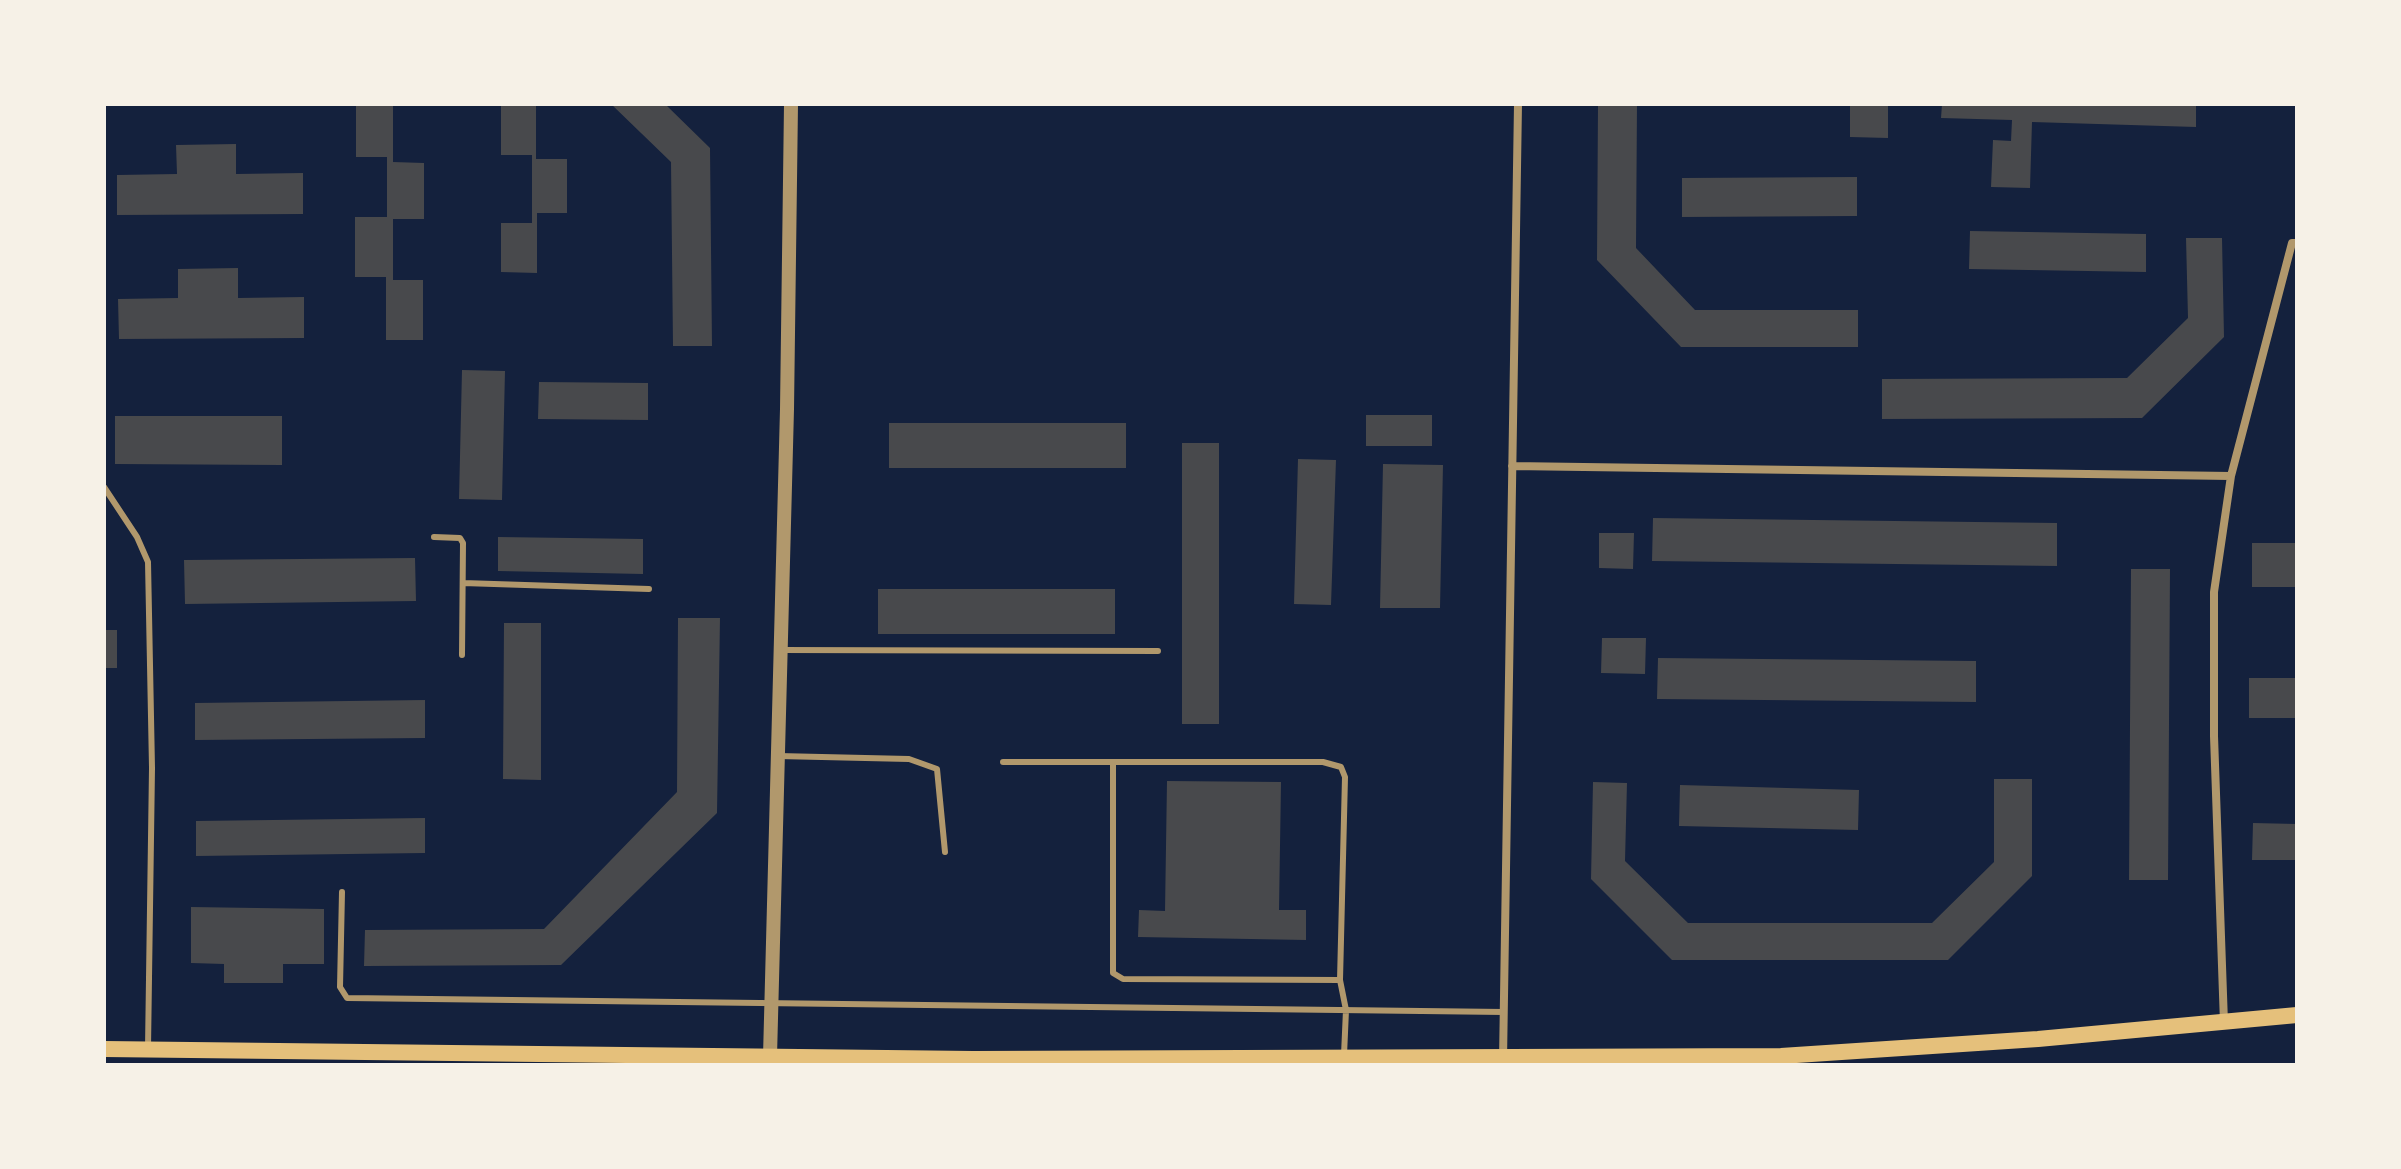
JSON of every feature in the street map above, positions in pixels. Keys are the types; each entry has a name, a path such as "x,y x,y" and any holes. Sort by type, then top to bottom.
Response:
{"main road":[{"path":"104,1049 125,1053 148,1048 471,1059 1344,1059 1503,1062 1781,1056 2038,1039 2297,1015"}],"street":[{"path":"781,1059 772,1004 787,424 791,104"},
{"path":"1503,1062 1518,104"},
{"path":"2224,1023 2214,736 2214,592 2231,476 2292,243 2297,243"},
{"path":"1512,466 2231,476"}],"lane":[{"path":"104,487 137,537 148,562 152,768 148,1048"},
{"path":"434,537 460,538 463,543 462,655"},
{"path":"463,583 649,589"},
{"path":"781,650 1158,651"},
{"path":"778,756 909,759 937,769 945,852"},
{"path":"1003,762 1323,762 1341,767 1345,777 1340,980 1346,1010 1344,1059"},
{"path":"1113,762 1113,973 1123,979 1340,980"},
{"path":"342,892 340,987 347,998 1504,1012"}],"building":[{"path":"356,104 393,104 393,162 424,163 424,219 393,219 393,280 423,280 423,340 386,340 386,277 355,277 355,217 387,217 387,157 356,157"},
{"path":"501,104 536,104 536,159 567,159 567,213 537,213 537,273 501,272 501,223 532,223 532,155 501,155"},
{"path":"611,104 665,104 710,148 712,346 673,346 671,162"},
{"path":"1598,104 1637,104 1636,248 1695,310 1858,310 1858,347 1681,347 1597,260"},
{"path":"1850,104 1888,104 1888,138 1850,137"},
{"path":"1942,104 2196,104 2196,127 2032,122 2030,188 1991,187 1993,140 2011,141 2012,120 1941,118"},
{"path":"236,144 236,174 303,173 303,214 117,215 117,175 177,174 176,145"},
{"path":"1857,177 1857,216 1682,217 1682,178"},
{"path":"1970,231 2146,234 2146,272 1969,269"},
{"path":"2186,238 2222,238 2224,337 2142,418 1882,419 1882,379 2127,378 2188,318"},
{"path":"238,268 238,298 304,297 304,338 119,339 118,299 178,298 178,269"},
{"path":"462,370 505,371 502,500 459,499"},
{"path":"539,382 648,383 648,420 538,419"},
{"path":"1366,415 1432,415 1432,446 1366,446"},
{"path":"115,416 282,416 282,465 115,464"},
{"path":"889,423 1126,423 1126,468 889,468"},
{"path":"1182,443 1219,443 1219,724 1182,724"},
{"path":"1298,459 1336,460 1331,605 1294,604"},
{"path":"1383,464 1443,465 1440,608 1380,608"},
{"path":"1653,518 2057,523 2057,566 1652,561"},
{"path":"1599,533 1634,533 1633,569 1599,568"},
{"path":"498,537 643,539 643,574 498,571"},
{"path":"2252,543 2297,543 2297,587 2252,587"},
{"path":"415,558 416,601 185,604 184,560"},
{"path":"2131,569 2170,569 2168,880 2129,880"},
{"path":"878,589 1115,589 1115,634 878,634"},
{"path":"678,618 720,618 717,813 561,965 364,966 365,930 544,929 677,792"},
{"path":"504,623 541,623 541,780 503,779"},
{"path":"104,630 117,630 117,668 104,668"},
{"path":"1602,638 1646,638 1645,674 1601,673"},
{"path":"1658,658 1976,661 1976,702 1657,699"},
{"path":"2249,678 2297,678 2297,718 2249,718"},
{"path":"425,700 425,738 195,740 195,703"},
{"path":"1994,779 2032,779 2032,876 1948,960 1672,960 1591,879 1593,782 1627,783 1625,861 1688,923 1932,923 1994,862"},
{"path":"1167,781 1281,782 1279,910 1306,910 1306,940 1138,937 1139,910 1165,911"},
{"path":"1680,785 1859,790 1858,830 1679,826"},
{"path":"425,818 425,853 196,856 196,821"},
{"path":"2253,823 2297,824 2297,860 2252,860"},
{"path":"191,907 324,909 324,964 283,964 283,983 224,983 224,964 191,963"}]}
